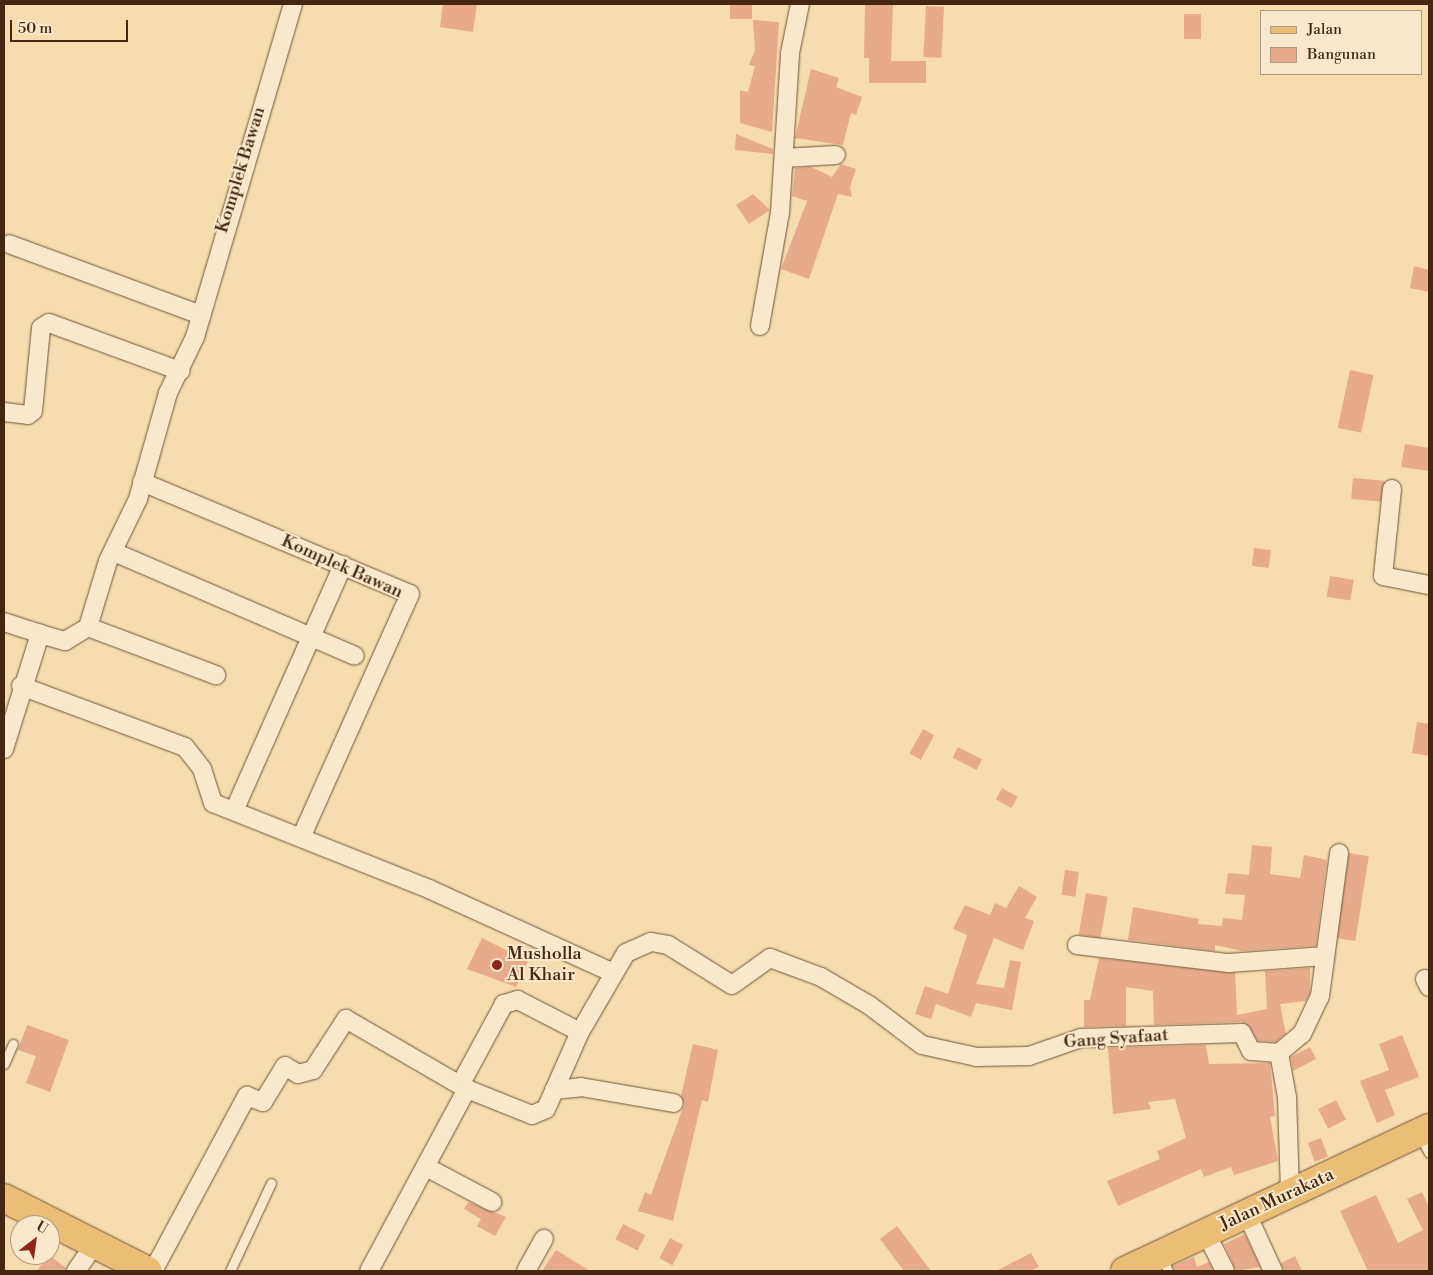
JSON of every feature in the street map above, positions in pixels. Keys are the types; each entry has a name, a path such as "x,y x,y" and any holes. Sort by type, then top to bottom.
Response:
{"main road":[{"name":"Jalan Murakata","path":"1125,1271 1164,1263 1206,1233 1290,1194 1426,1138"},
{"path":"4,1198 148,1271"}],"street":[{"name":"Komplek Bawan","path":"88,627 114,552 142,482 158,422 180,371 200,315 284,27 293,4"},
{"path":"760,326 784,158 790,53 800,4"},
{"path":"784,158 836,155"},
{"path":"9,244 200,315"},
{"path":"4,412 28,414 33,411 41,328 49,323 180,371"},
{"name":"Komplek Bawan","path":"142,482 410,594 301,838"},
{"path":"1392,489 1383,576 1429,585"},
{"path":"114,552 355,656"},
{"path":"234,811 343,565"},
{"path":"4,622 65,641 88,627 216,675"},
{"path":"4,749 22,686 40,634"},
{"path":"22,686 185,746 202,769 213,803 301,838 613,973 580,1032 546,1109 532,1115 463,1087 346,1019 313,1070 298,1074 286,1066 263,1102 247,1096 154,1271"},
{"path":"1290,1194 1287,1097 1279,1053 1302,1034 1320,996 1339,853"},
{"name":"Gang Syafaat","path":"613,973 626,953 651,942 668,945 732,985 770,958 821,977 869,1005 922,1045 976,1057 1029,1056 1081,1038 1201,1033 1242,1033 1250,1051 1279,1053"},
{"path":"1077,945 1229,963 1325,956"},
{"path":"369,1271 426,1166 504,1004 518,1000 580,1032"},
{"path":"554,1090 581,1087 674,1102"},
{"path":"426,1166 492,1202"},
{"path":"1247,1214 1273,1271"},
{"path":"1206,1233 1225,1271"},
{"path":"526,1271 544,1239"},
{"path":"76,1271 95,1244"}],"lane":[{"path":"4,1064 13,1044"},
{"path":"230,1271 271,1184"}],"building":[{"path":"443,4 477,4 473,32 440,27"},
{"path":"730,4 752,4 752,19 730,19"},
{"path":"865,4 893,4 891,61 926,61 926,83 869,83 869,58 864,58"},
{"path":"926,6 944,7 941,58 923,57"},
{"path":"1184,14 1201,14 1201,39 1184,39"},
{"path":"753,20 779,22 772,132 740,123 740,90 748,92 755,66 749,65 755,50"},
{"path":"811,69 839,78 836,87 862,97 856,115 851,113 843,145 795,138"},
{"path":"736,134 773,149 773,154 735,150"},
{"path":"841,164 856,169 850,187 852,197 838,194 809,279 781,269 807,201 792,196 795,168 811,167 832,177"},
{"path":"753,194 770,210 749,224 736,205"},
{"path":"1414,266 1429,270 1429,292 1410,288"},
{"path":"1350,370 1373,375 1361,433 1338,428"},
{"path":"1405,444 1429,448 1429,471 1401,467"},
{"path":"1353,478 1385,481 1383,502 1351,499"},
{"path":"1254,548 1271,550 1269,568 1252,566"},
{"path":"1330,576 1354,580 1350,600 1327,597"},
{"path":"1417,722 1429,724 1429,756 1412,753"},
{"path":"923,729 934,735 921,760 909,753"},
{"path":"958,747 982,759 977,770 953,758"},
{"path":"1002,788 1018,797 1011,808 996,799"},
{"path":"1252,845 1272,847 1270,874 1300,878 1304,855 1327,860 1316,946 1242,951 1215,945 1215,951 1128,940 1133,907 1199,919 1198,924 1222,926 1223,918 1242,920 1245,895 1225,894 1228,873 1249,875"},
{"path":"1349,853 1369,856 1355,941 1336,938"},
{"path":"1065,870 1079,872 1075,897 1062,895"},
{"path":"1019,886 1037,897 1025,918 1034,921 1023,950 994,938 976,984 1004,988 1010,960 1021,962 1012,1010 976,1003 971,1017 936,1004 931,1019 915,1014 925,986 948,994 967,935 953,929 965,905 990,915 995,903 1006,908"},
{"path":"1086,893 1108,897 1100,938 1079,934"},
{"name":"Musholla Al Khair","path":"482,938 528,961 516,987 467,969"},
{"path":"1099,958 1235,973 1237,1015 1267,1009 1265,971 1310,968 1310,993 1306,1001 1280,1004 1286,1034 1276,1042 1258,1041 1242,1022 1154,1025 1153,991 1126,987 1126,1026 1084,1027 1084,1000 1090,1000"},
{"path":"27,1025 69,1040 50,1092 26,1083 36,1056 18,1050"},
{"path":"1402,1035 1419,1077 1385,1090 1395,1115 1377,1123 1360,1081 1389,1070 1379,1044"},
{"path":"693,1044 718,1050 708,1102 702,1100 673,1221 638,1211 645,1192 651,1195 684,1105 681,1096"},
{"path":"1206,1045 1209,1064 1270,1063 1275,1116 1270,1117 1278,1161 1234,1175 1231,1167 1204,1177 1201,1169 1118,1206 1107,1181 1160,1159 1157,1151 1186,1138 1175,1099 1148,1102 1151,1109 1113,1114 1108,1048"},
{"path":"1310,1047 1316,1059 1293,1071 1291,1057"},
{"path":"1336,1100 1346,1120 1328,1129 1318,1109"},
{"path":"1321,1138 1328,1157 1315,1162 1308,1143"},
{"path":"1422,1192 1429,1207 1429,1271 1368,1271 1340,1211 1376,1195 1398,1243 1423,1230 1407,1199"},
{"path":"468,1202 506,1217 495,1236 477,1226 481,1219 464,1209"},
{"path":"623,1224 645,1235 638,1250 615,1239"},
{"path":"897,1226 931,1271 904,1271 880,1239"},
{"path":"1245,1234 1260,1267 1236,1271 1224,1244"},
{"path":"670,1238 683,1245 672,1265 659,1258"},
{"path":"556,1250 590,1271 542,1271"},
{"path":"1031,1253 1039,1267 1030,1271 996,1271"},
{"path":"1295,1256 1302,1271 1284,1271 1281,1263"},
{"path":"1194,1257 1197,1267 1209,1262 1213,1271 1174,1271 1173,1266"},
{"path":"60,1263 66,1268 66,1271 37,1271 42,1265 60,1265"}],"place":[{"name":"Musholla Al Khair","path":"497,965"}]}
